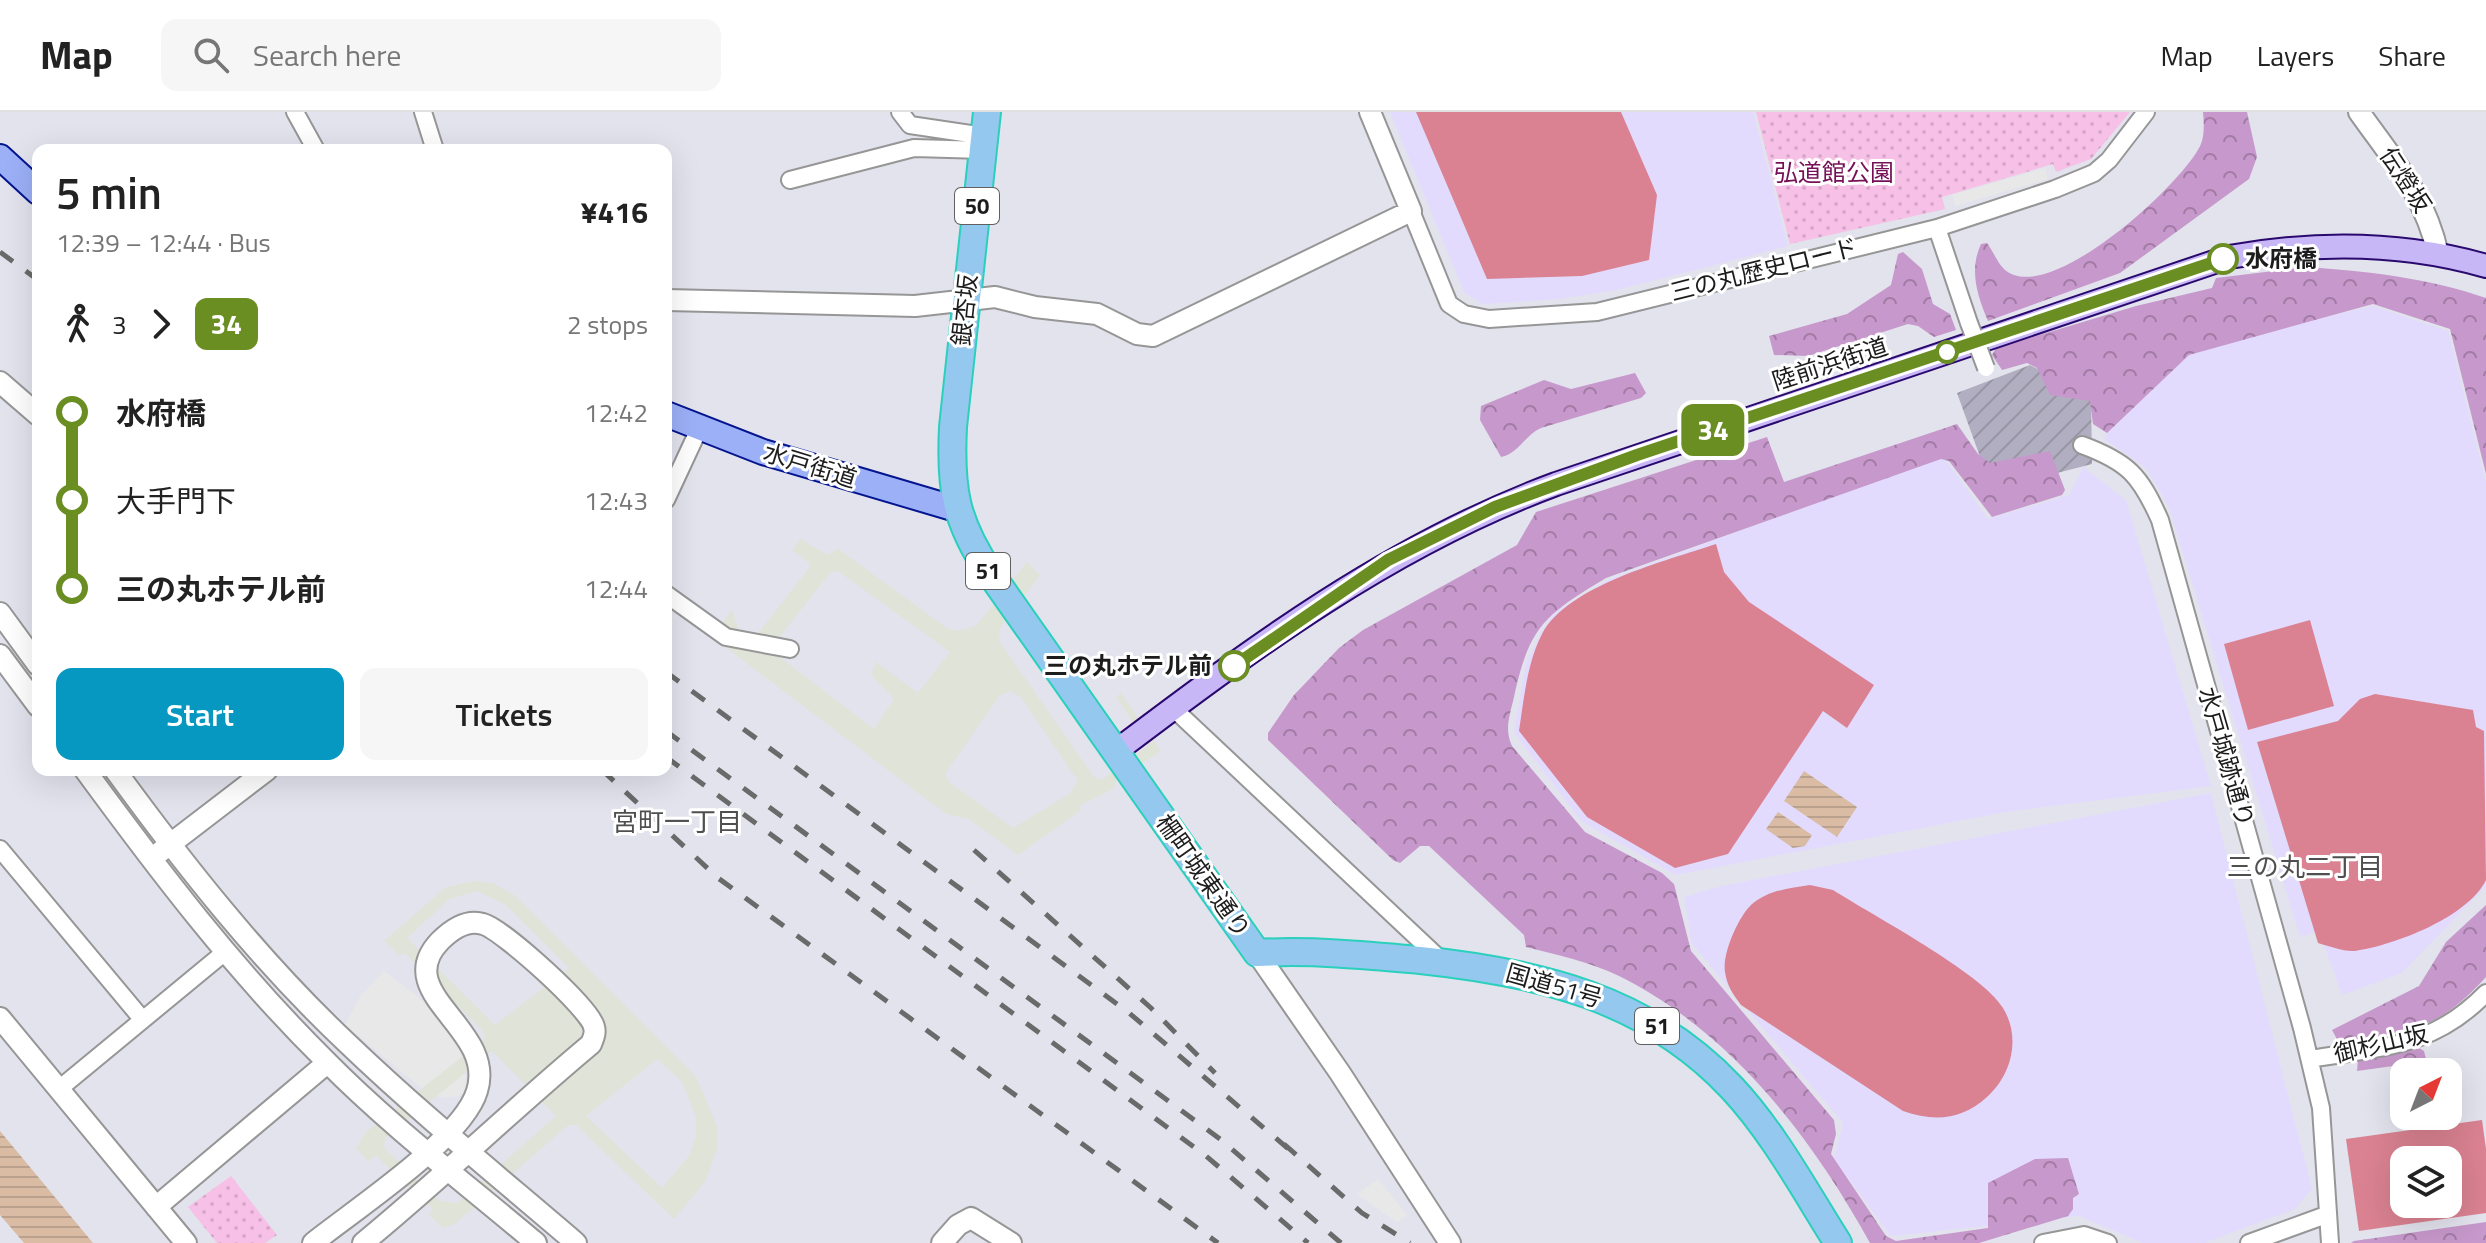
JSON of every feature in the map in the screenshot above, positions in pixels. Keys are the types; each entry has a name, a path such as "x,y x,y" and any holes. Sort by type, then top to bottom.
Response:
{"highway":[{"name":"銀杏坂","path":"956,509 952,451 984,132"},
{"name":"柵町城東通り","path":"956,509 975,551 1257,953"},
{"name":"国道51号","path":"1257,953 1312,951 1508,971 1575,987 1635,1014 1682,1043 1731,1087 1755,1115 1838,1243"}],"main road":[{"path":"0,157 32,186"},
{"name":"陸前浜街道","path":"1115,752 1388,560 1495,507 1556,484 2229,257 2319,246 2438,254 2486,266"},
{"name":"水戸街道","path":"672,417 763,452 956,509"}],"street":[{"path":"295,112 313,144"},
{"path":"423,112 433,144"},
{"path":"900,112 910,125 984,132"},
{"name":"三の丸歴史ロード","path":"1370,112 1449,304 1464,314 1489,319 1597,312 1937,228 2094,173 2109,160 2146,112"},
{"name":"伝燈坂","path":"2359,112 2421,199 2431,220 2438,254"},
{"path":"790,180 984,132"},
{"path":"672,300 915,306 1007,298 1035,307 1097,314 1137,334 1153,336 1411,211"},
{"path":"1937,228 1988,371"},
{"path":"0,382 32,410"},
{"path":"672,487 699,429"},
{"name":"水戸城跡通り","path":"2082,445 2117,458 2132,470 2147,491 2160,520 2310,1059 2321,1108 2330,1243"},
{"path":"672,598 726,637 790,649"},
{"path":"0,613 32,657"},
{"path":"0,655 32,698"},
{"path":"1174,709 1443,963"},
{"path":"89,776 150,859 225,952 327,1063 536,1243"},
{"path":"119,776 169,844 322,1019 448,1135 576,1243"},
{"path":"150,859 259,776"},
{"path":"0,849 142,1019"},
{"path":"313,1243 448,1135 474,1101 479,1074 468,1036 433,993 425,980 425,970 430,952 449,933 460,926 482,923 512,942 584,1010 594,1026 594,1037 591,1044 451,1170 363,1243"},
{"path":"59,1089 225,952"},
{"name":"柵町城東通り","path":"1257,953 1349,1086 1450,1243"},
{"name":"御杉山坂","path":"2310,1059 2420,1040 2448,1027 2486,993"},
{"path":"0,1018 186,1243"},
{"path":"156,1207 327,1063"},
{"path":"2249,1243 2326,1215"},
{"path":"942,1243 958,1225 971,1218 1011,1243"},
{"path":"2043,1243 2084,1235 2108,1243"}],"shaded area":[{"path":"1390,112 1753,112 1788,246 1617,290 1559,299 1482,304 1464,292"},
{"path":"1416,112 1621,112 1657,195 1649,260 1582,276 1487,279"},
{"path":"2045,168 2048,179 1955,206 1952,195"},
{"path":"2373,306 2448,331 2486,483 2486,886 2402,973 2342,995 2319,931 2300,937 2169,507 2146,468 2104,439 2124,396 2173,353"},
{"path":"2030,365 2091,398 2092,464 1992,490 1957,393"},
{"path":"1942,455 1988,519 2069,495 2083,467 2126,500 2211,786 2005,812 1676,875 1581,821 1514,732 1526,664 1541,632 1556,611 1608,580"},
{"path":"801,539 827,555 838,549 947,628 958,631 976,626 1027,562 1040,575 1000,628 999,641 1094,777 1102,780 1149,745 1116,697 1121,693 1161,751 1116,781 1113,789 1079,806 1081,810 1018,855 969,819 946,814 712,637 732,610 739,631 753,640 809,568 809,563 792,550","holes":["838,571 950,652 918,693 876,662 871,675 894,699 874,729 777,655 781,635 830,573","1010,691 1021,697 1078,781 1069,794 1013,828 949,782 945,774 1000,695"]},
{"path":"1716,544 1724,572 1749,602 1874,685 1847,728 1823,711 1728,854 1675,868 1587,817 1519,731 1533,657 1542,634 1555,617 1595,588"},
{"path":"2310,620 2334,706 2248,730 2224,644"},
{"path":"2375,694 2473,710 2476,727 2484,731 2486,880 2464,906 2429,927 2390,943 2346,951 2318,943 2257,742 2338,721 2360,699"},
{"path":"1804,771 1857,807 1837,837 1784,801"},
{"path":"2211,793 2312,1189 2295,1209 2204,1243 2143,1243 2079,1216 1891,1236 1834,1159 1843,1123 1692,944 1684,897 1721,886"},
{"path":"1778,812 1812,835 1805,846 1793,848 1766,829"},
{"path":"473,881 493,883 515,896 696,1077 717,1126 717,1149 705,1182 674,1219 576,1125 568,1125 455,1224 443,1228 429,1214 433,1209 376,1156 368,1161 356,1148 366,1132 485,1039 483,1031 405,953 399,955 384,941 445,888","holes":["477,891 505,904 569,968 495,1025 407,938 449,899","492,1051 556,1116 457,1203 440,1201 384,1148 385,1138","657,1059 682,1082 696,1117 696,1136 689,1156 662,1188 586,1116"]},
{"path":"1810,885 1833,890 1925,945 1973,978 2003,1008 2012,1031 2008,1067 1996,1088 1977,1105 1947,1117 1926,1117 1903,1111 1741,1005 1729,986 1725,964 1732,936 1741,918 1752,904 1765,896"},
{"path":"384,971 447,1025 463,1050 467,1088 459,1096 442,1098 420,1087 345,1025 361,995"},
{"path":"2482,1120 2486,1149 2486,1213 2462,1216 2462,1146 2390,1146 2390,1218 2451,1218 2359,1231 2346,1139 2410,1130 2462,1130 2462,1123"},
{"path":"0,1131 93,1243 24,1243 0,1215"},
{"path":"1378,1179 1407,1215 1397,1223 1357,1194"}],"green space":[{"name":"弘道館公園","path":"1756,112 2130,112 2091,159 2056,172 2053,164 1942,197 1945,209 1790,244"},
{"path":"2203,112 2247,112 2257,157 2249,179 2120,273 1988,321 1975,273 1981,244 1987,243 2001,266 2014,275 2035,276 2060,268 2088,253 2144,210 2187,166 2202,140"},
{"path":"1903,252 1922,269 1933,304 1950,314 1956,330 1934,337 1918,326 1908,324 1808,356 1774,355 1769,336 1847,314 1891,285 1898,254"},
{"path":"2306,267 2397,276 2486,298 2486,474 2450,329 2373,304 2189,355 2107,433 2093,424 2090,401 2050,395 2037,368 2027,363 2002,370 1992,355 1996,348 2136,306 2212,288 2216,278"},
{"path":"1635,373 1646,393 1641,398 1541,428 1512,452 1501,457 1480,420 1481,406 1544,380 1571,389"},
{"path":"1957,424 1978,454 1990,463 2050,451 2065,490 2062,495 1992,517 1949,461 1941,459 1606,578 1568,602 1543,624 1526,654 1508,722 1512,746 1585,832 1662,873 1674,884 1691,951 1834,1120 1836,1134 1831,1154 1886,1236 1896,1241 1988,1228 1988,1183 2035,1159 2068,1158 2079,1194 2073,1198 2073,1209 2068,1216 1979,1243 1870,1243 1822,1164 1794,1126 1732,1056 1697,1026 1619,976 1526,947 1524,935 1429,846 1420,846 1400,863 1393,860 1268,740 1268,733 1294,695 1339,648 1363,630 1517,545 1536,512 1767,437 1784,482"},
{"path":"2486,905 2486,977 2468,996 2420,1026 2339,1043 2332,1030 2419,986 2446,942"},
{"path":"2419,1048 2424,1051 2426,1058 2390,1058 2390,1066 2357,1071 2358,1060"},
{"path":"231,1176 277,1235 265,1243 217,1243 188,1207"},
{"path":"2486,1222 2486,1243 2351,1243 2354,1241"}],"railway":[{"path":"0,252 32,276"},
{"path":"672,676 1128,1012 1292,1152"},
{"path":"672,735 1220,1139 1341,1243"},
{"path":"672,761 1206,1156 1308,1243"},
{"path":"608,776 718,878 1218,1243"},
{"path":"974,850 1151,1008 1215,1073"},
{"path":"1284,1144 1362,1213 1410,1243"}],"bus line":[{"name":"34","path":"1234,666 1388,560 1495,507 1637,455 2223,259"}],"place":[{"name":"水府橋","path":"2223,259"},
{"name":"三の丸ホテル前","path":"1234,666"}],"district":[{"name":"宮町一丁目","path":"677,822"},
{"name":"三の丸二丁目","path":"2305,867"}]}
